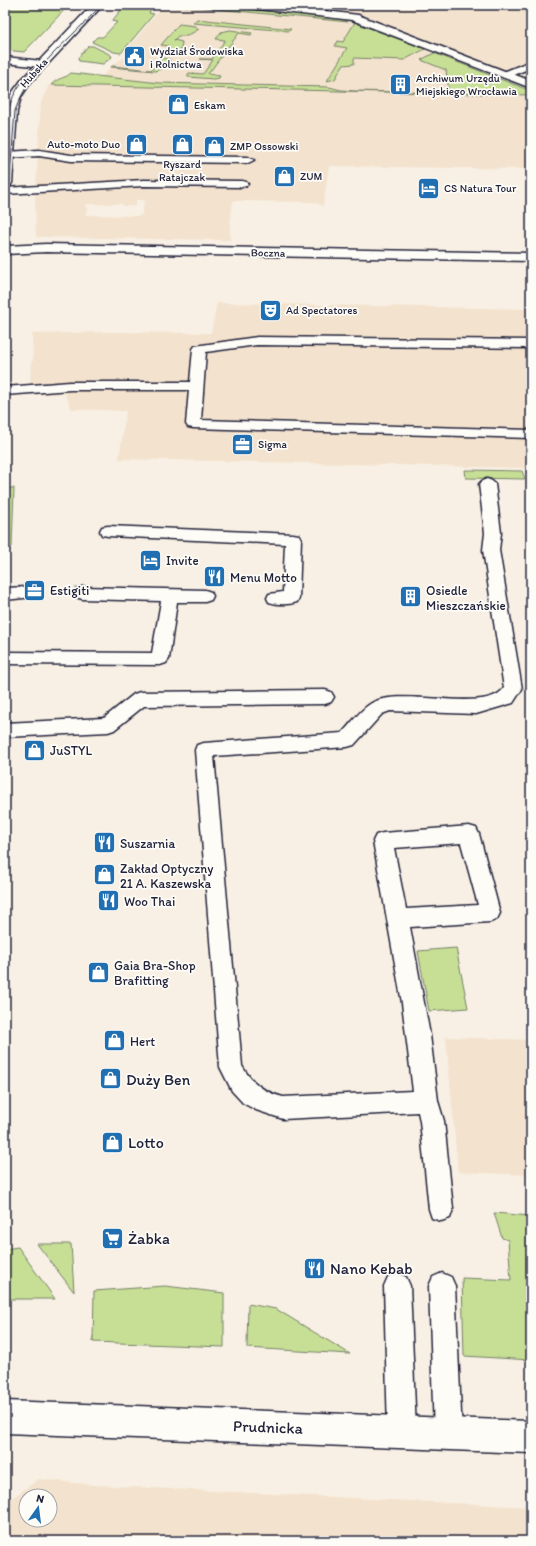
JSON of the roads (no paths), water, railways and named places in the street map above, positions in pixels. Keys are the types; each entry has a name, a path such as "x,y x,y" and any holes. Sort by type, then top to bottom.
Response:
{"street":[{"name":"Hubska","path":"5,183 9,106 21,87 98,5"},
{"path":"250,5 354,17 531,85"},
{"name":"Boczna","path":"5,250 39,248 531,257"},
{"name":"Prudnicka","path":"5,1417 531,1437"}],"lane":[{"path":"5,60 42,64"},
{"path":"505,75 531,64"},
{"path":"7,155 39,153 71,158 248,160"},
{"path":"5,192 144,183 242,184"},
{"path":"531,344 257,342 200,349 193,424 531,434"},
{"path":"5,391 70,386 196,386"},
{"path":"426,1101 284,1108 264,1104 246,1092 237,1080 231,1067 204,750 347,740 376,709 388,704 476,707 507,698 513,689 491,550 493,533 487,484"},
{"path":"108,531 293,538 291,598 275,598"},
{"path":"5,594 26,593"},
{"path":"82,593 205,596"},
{"path":"5,658 160,659 170,596"},
{"path":"5,730 108,725 140,699 325,697"},
{"path":"397,919 490,913 469,834 383,841 397,919 420,1041 426,1101 432,1121 441,1210"},
{"path":"397,1286 402,1432"},
{"path":"442,1286 448,1434"}],"tram line":[{"path":"5,239 15,111 22,95 41,67 101,5"},
{"path":"5,132 6,121 13,96 22,82 35,67"}],"place":[{"name":"Wydział Środowiska i Rolnictwa","path":"135,57"},
{"name":"Archiwum Urzędu Miejskiego Wrocławia","path":"401,84"},
{"name":"Eskam","path":"179,105"},
{"name":"Auto-moto Duo","path":"136,144"},
{"name":"Ryszard Ratajczak","path":"182,144"},
{"name":"ZMP Ossowski","path":"214,146"},
{"name":"ZUM","path":"284,176"},
{"name":"CS Natura Tour","path":"428,188"},
{"name":"Ad Spectatores","path":"270,310"},
{"name":"Sigma","path":"242,444"},
{"name":"Invite","path":"151,560"},
{"name":"Menu Motto","path":"215,577"},
{"name":"Estigiti","path":"35,590"},
{"name":"Osiedle Mieszczańskie","path":"411,597"},
{"name":"JuSTYL","path":"35,750"},
{"name":"Suszarnia","path":"105,843"},
{"name":"Zakład Optyczny 21 A. Kaszewska","path":"104,875"},
{"name":"Woo Thai","path":"108,901"},
{"name":"Gaia Bra-Shop Brafitting","path":"99,972"},
{"name":"Hert","path":"115,1041"},
{"name":"Duży Ben","path":"111,1079"},
{"name":"Lotto","path":"112,1142"},
{"name":"Żabka","path":"112,1238"},
{"name":"Nano Kebab","path":"315,1268"}]}
